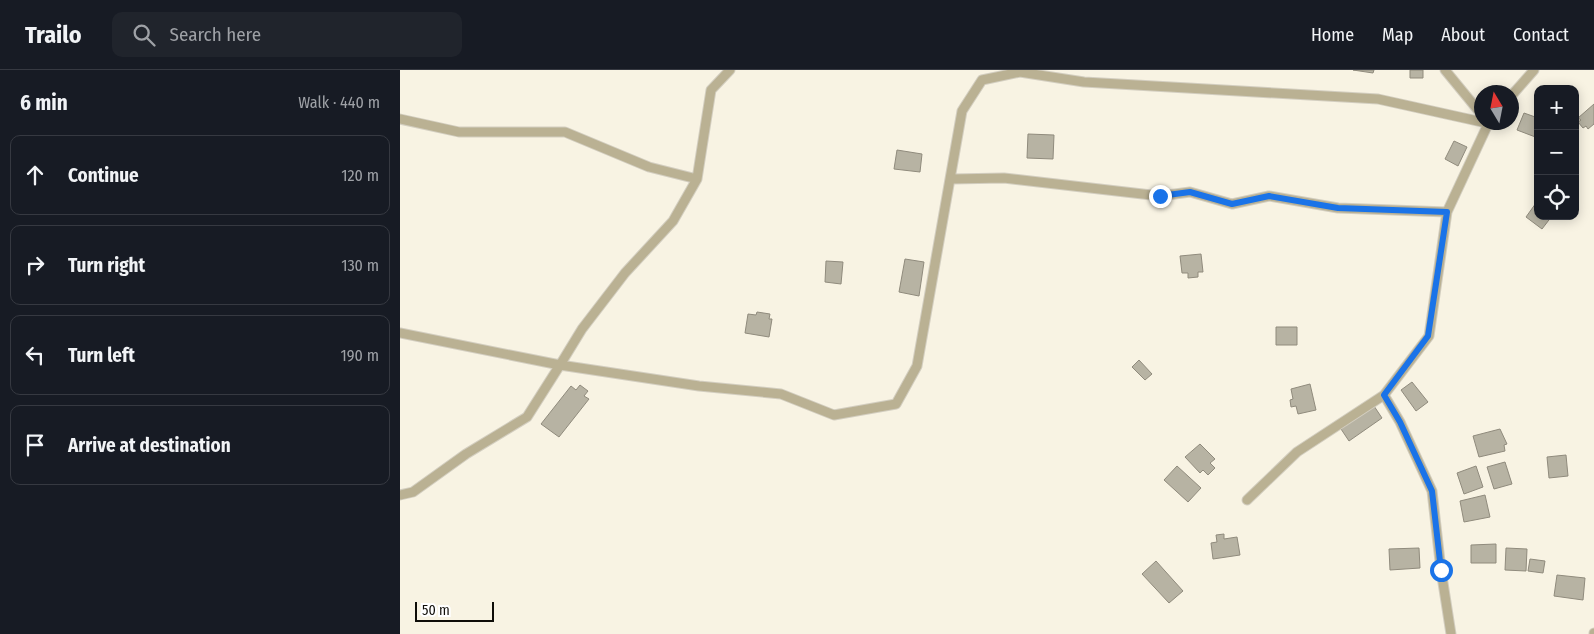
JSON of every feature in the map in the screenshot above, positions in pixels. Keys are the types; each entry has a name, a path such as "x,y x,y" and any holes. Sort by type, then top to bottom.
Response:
{"street":[{"path":"400,496 413,492 466,454 527,417 582,329 626,273 673,221 697,179 711,90 730,70"},
{"path":"1445,70 1474,105"},
{"path":"1519,87 1534,70"},
{"path":"400,333 560,365 699,386 781,394 834,415 896,404 917,366 952,179 962,110 982,80 1020,72 1084,82 1378,99 1474,120"},
{"path":"400,119 459,132 565,132 649,167 697,179"},
{"path":"1247,500 1297,452 1384,395 1428,336 1447,212 1485,130"},
{"path":"952,179 1004,178 1160,196 1190,192 1232,204 1269,196 1338,208 1447,212"},
{"path":"1384,395 1400,422 1432,491 1451,634"}],"building":[{"path":"1353,70 1374,70 1373,73"},
{"path":"1410,70 1423,70 1423,78 1410,78"},
{"path":"1594,104 1594,124 1588,129 1586,126 1583,128 1579,123 1581,120 1579,117"},
{"path":"1524,113 1534,117 1534,136 1517,130 1519,130"},
{"path":"1028,134 1054,135 1053,159 1027,158"},
{"path":"1454,141 1467,147 1458,166 1445,159"},
{"path":"897,150 922,154 920,172 894,169"},
{"path":"1534,206 1534,220 1549,220 1542,229 1526,217"},
{"path":"1201,254 1203,272 1198,272 1198,277 1188,278 1188,273 1182,273 1180,256"},
{"path":"905,259 924,262 919,296 899,292"},
{"path":"826,261 843,262 841,284 825,282"},
{"path":"757,312 770,314 769,319 772,319 769,337 745,333 748,314 756,315"},
{"path":"1276,327 1297,327 1297,345 1276,345"},
{"path":"1139,360 1152,374 1145,380 1132,367"},
{"path":"1412,382 1428,402 1416,411 1401,390"},
{"path":"1310,384 1316,410 1298,414 1296,406 1291,407 1290,400 1293,399 1291,389"},
{"path":"580,385 588,391 584,396 589,399 559,437 541,424 571,386 576,390"},
{"path":"1374,406 1382,418 1349,441 1341,429"},
{"path":"1500,429 1507,444 1504,445 1505,451 1479,457 1473,436"},
{"path":"1200,444 1215,459 1210,463 1215,468 1208,475 1203,470 1200,473 1185,457"},
{"path":"1566,455 1568,476 1549,478 1547,457"},
{"path":"1505,462 1512,484 1494,489 1487,467"},
{"path":"1177,466 1201,488 1188,502 1164,480"},
{"path":"1476,466 1483,487 1464,494 1457,473"},
{"path":"1485,495 1490,517 1464,522 1460,501"},
{"path":"1224,534 1224,539 1237,537 1240,555 1213,559 1211,543 1217,542 1216,535"},
{"path":"1496,544 1496,563 1471,563 1471,545"},
{"path":"1419,548 1420,568 1390,570 1389,549"},
{"path":"1506,548 1527,549 1526,571 1505,570"},
{"path":"1530,559 1545,561 1543,573 1528,571"},
{"path":"1156,561 1183,591 1169,603 1142,574"},
{"path":"1557,575 1585,578 1583,600 1554,596"}],"route":[{"path":"1160,196 1190,192 1232,204 1269,196 1338,208 1447,212 1428,336 1384,395 1400,422 1432,491 1441,570"}]}
